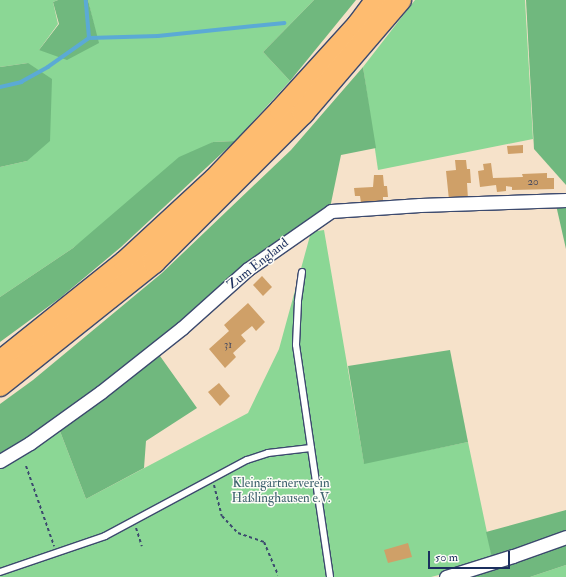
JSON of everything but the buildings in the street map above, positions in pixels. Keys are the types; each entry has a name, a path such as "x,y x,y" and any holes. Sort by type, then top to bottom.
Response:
{"highway":[{"path":"0,362 124,262 215,179 358,25 377,0"},
{"path":"0,385 154,262 303,113 400,0"}],"street":[{"name":"Zum England","path":"0,462 30,443 101,392 182,328 248,269 331,211 420,205 566,200"},
{"path":"446,577 507,558 566,537"}],"lane":[{"path":"302,272 298,302 296,346 330,577"},
{"path":"0,572 105,536 247,460 268,453 311,448"}],"path":[{"path":"26,466 56,552"},
{"path":"213,478 222,516 238,533 264,542 278,575"},
{"path":"134,520 142,546"}],"green space":[{"path":"0,0 58,0 53,2 58,24 39,50 98,43 88,0 314,0 263,52 290,81 235,141 213,142 73,248 0,297 0,167 27,161 28,63 0,67"},
{"path":"58,0 88,0 99,43 67,60 39,50 59,24 53,2"},
{"path":"314,0 356,0 290,81 263,52"},
{"path":"415,0 525,0 533,139 378,170 363,67"},
{"path":"526,0 566,0 566,185 534,149"},
{"path":"28,63 52,79 50,141 27,161 0,167 0,67"},
{"path":"363,67 376,148 341,155 330,208 314,215 273,246 155,349 197,408 146,441 144,468 86,499 58,426 0,460 0,404 33,380 162,273 291,150"},
{"path":"235,141 121,247 60,298 0,342 0,297 73,248 179,157 213,142"},
{"path":"566,203 566,249 556,205"},
{"name":"Kleingärtnerverein Haßlinghausen e.V.","path":"324,230 364,463 468,442 493,561 431,577 0,577 0,465 58,426 86,499 248,413 279,349 311,232"},
{"path":"450,350 468,442 364,464 348,366"},
{"path":"566,510 566,565 530,577 464,577 494,567 486,532"},
{"path":"566,565 566,577 530,577"}],"waterway":[{"path":"0,87 21,82 48,67 89,38 86,0"},
{"path":"89,38 158,36 284,23"}]}
